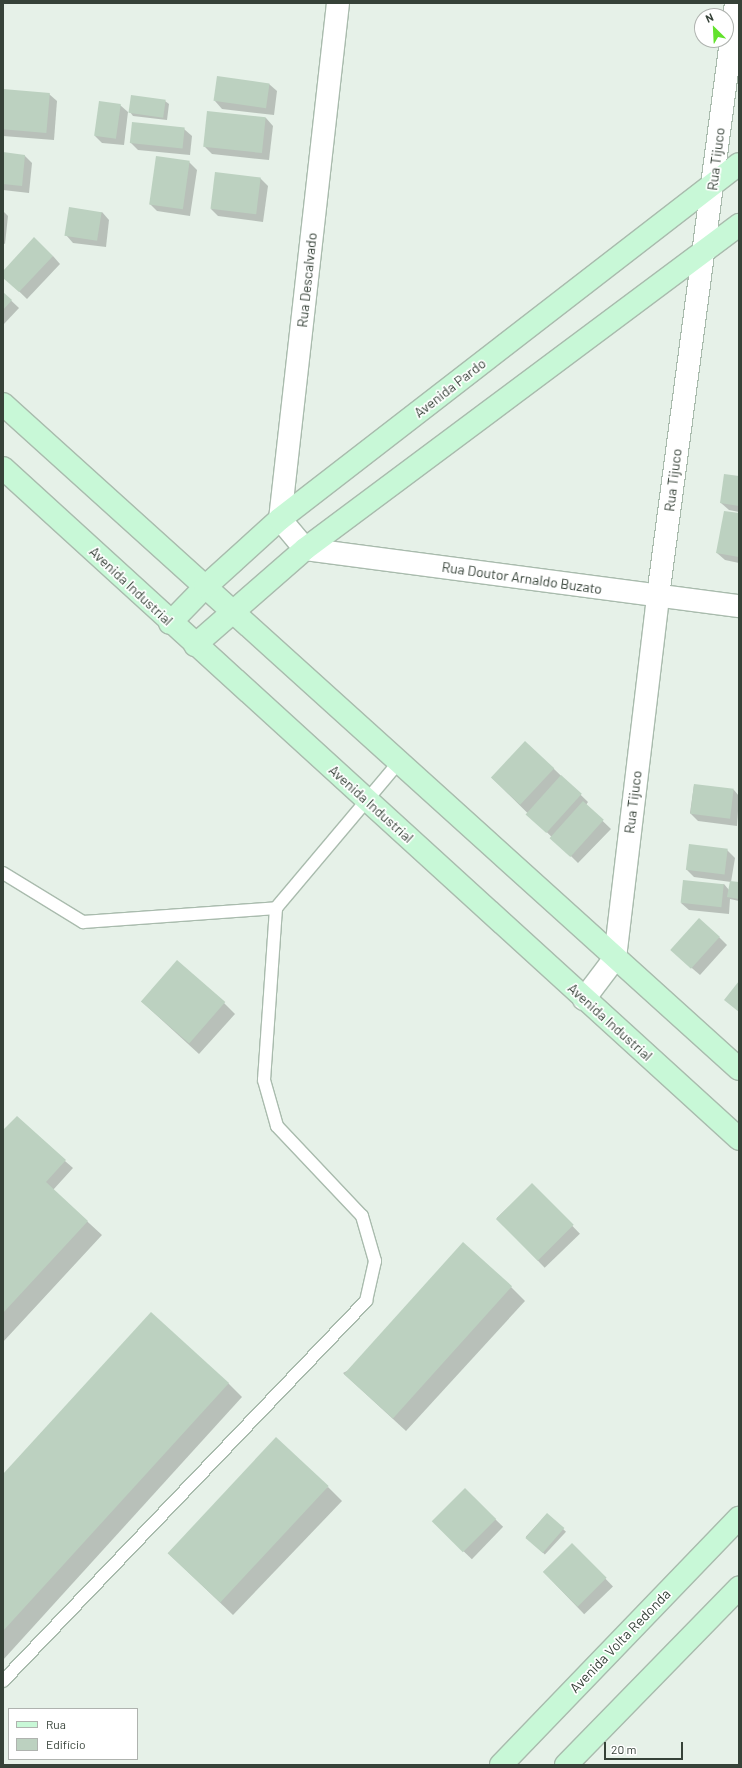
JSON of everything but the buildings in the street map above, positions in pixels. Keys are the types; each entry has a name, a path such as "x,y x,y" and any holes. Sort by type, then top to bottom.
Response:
{"street":[{"name":"Rua Descalvado","path":"280,520 338,3"},
{"name":"Rua Tijuco","path":"615,958 658,596 702,253 714,184 736,3"},
{"name":"Avenida Pardo","path":"170,623 205,587 280,520 739,164"},
{"path":"195,645 305,549 739,225"},
{"path":"3,404 205,587 234,611 739,1069"},
{"name":"Avenida Industrial","path":"3,468 170,623 739,1139"},
{"path":"280,520 305,549"},
{"name":"Rua Doutor Arnaldo Buzato","path":"305,549 739,606"},
{"path":"584,999 615,958"},
{"name":"Avenida Volta Redonda","path":"501,1765 739,1518"},
{"path":"566,1765 739,1588"}],"lane":[{"path":"3,1681 366,1301 375,1261 362,1216 277,1126 264,1080 276,908 365,799 399,762"},
{"path":"3,873 83,922 276,908"}]}
